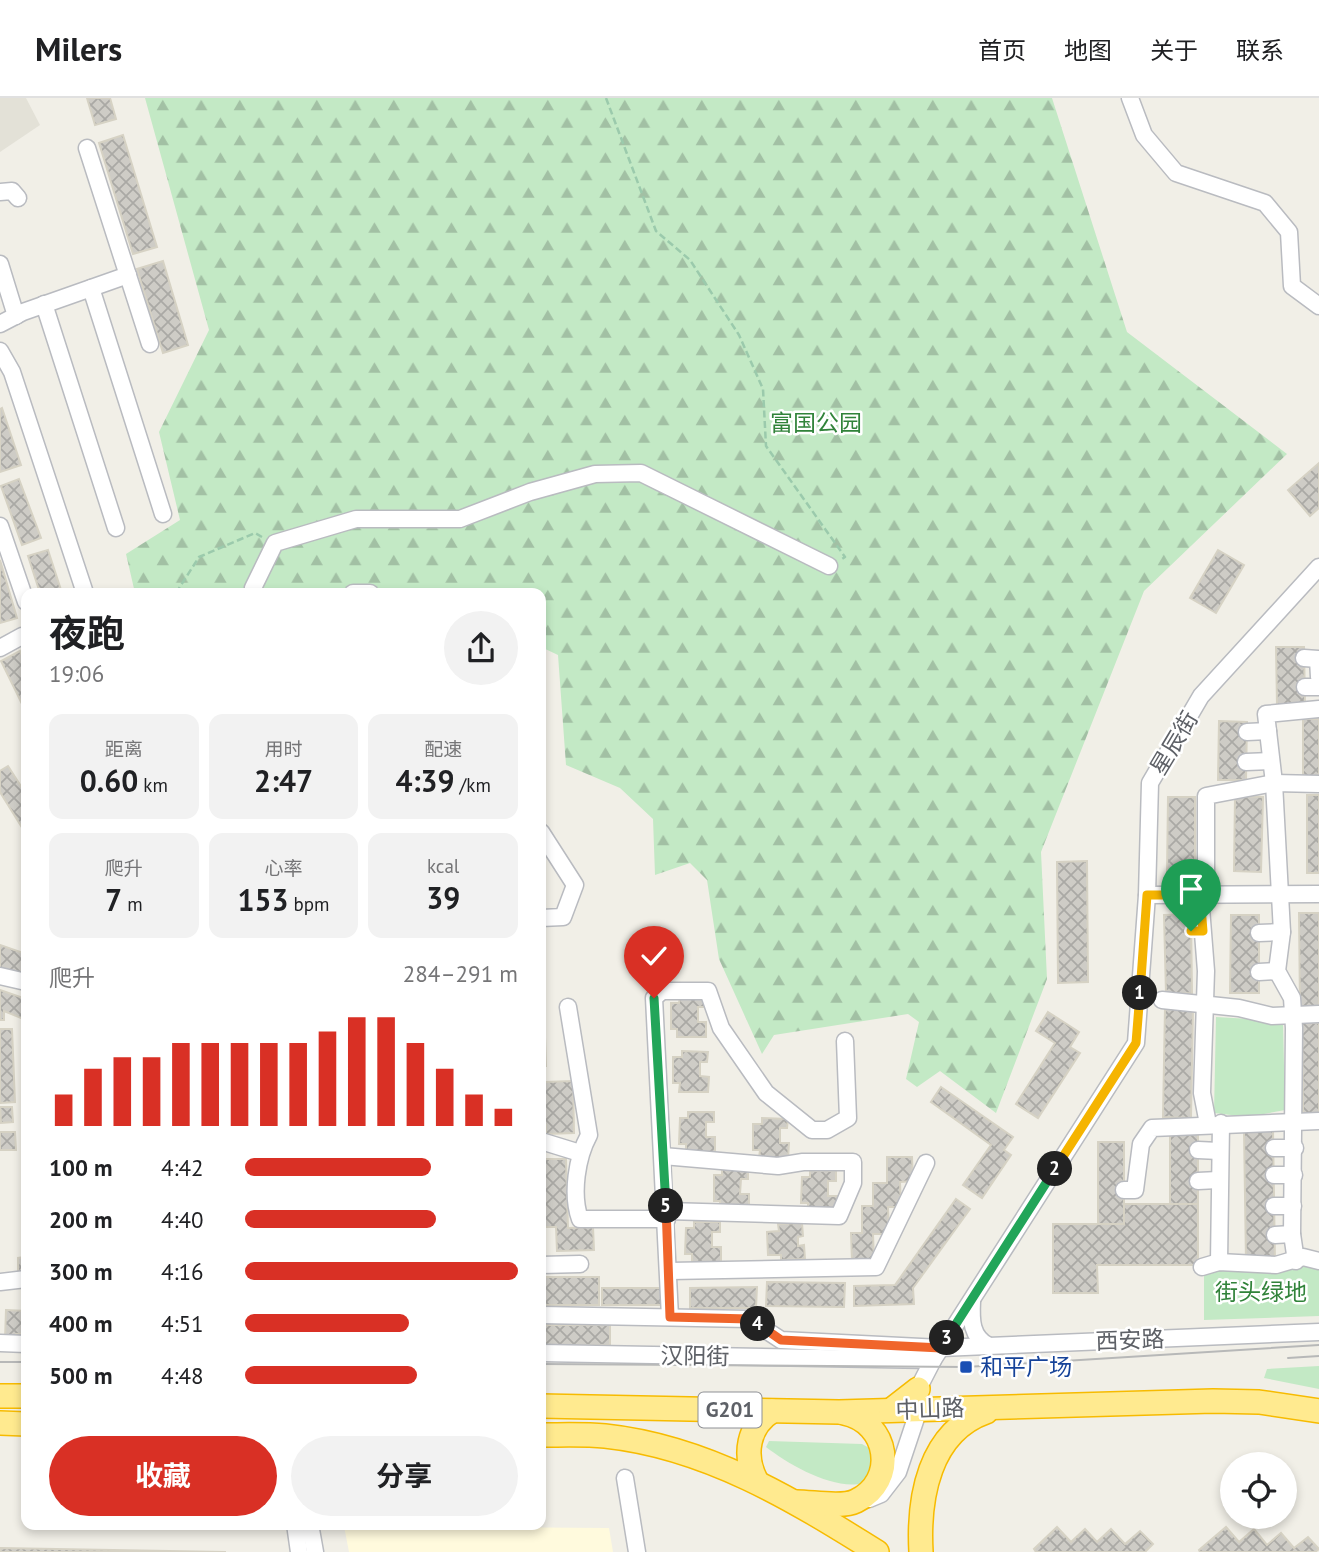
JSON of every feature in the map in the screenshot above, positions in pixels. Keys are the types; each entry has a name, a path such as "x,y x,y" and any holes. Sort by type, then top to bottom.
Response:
{"highway":[{"path":"0,1396 21,1396"},
{"name":"中山路","path":"546,1406 839,1412 891,1410 918,1399 999,1407 1259,1402 1319,1411"},
{"path":"921,1552 920,1530 928,1482 945,1438 960,1423 999,1407"},
{"path":"756,1480 750,1469 750,1441 761,1418 772,1411"},
{"path":"797,1502 853,1503 876,1485 882,1474 883,1448 877,1436 860,1418 839,1412"},
{"path":"0,1423 21,1424"},
{"name":"G201","path":"546,1435 603,1436 647,1443 756,1480 877,1552"}],"street":[{"path":"1130,98 1144,135 1176,173 1265,203 1289,232 1292,286 1319,306"},
{"path":"87,148 150,344"},
{"path":"0,192 12,191 18,198"},
{"path":"0,264 16,316"},
{"path":"0,324 44,304 128,275"},
{"path":"91,288 163,514"},
{"path":"44,304 116,528"},
{"path":"0,351 12,372 83,588"},
{"path":"253,588 275,543 356,519 460,519 530,492 595,474 641,473 829,566"},
{"path":"0,526 21,588"},
{"name":"星辰街","path":"853,1503 881,1494 891,1484 898,1472 918,1399 937,1354 1136,1043 1147,895 1150,783 1201,696 1319,567"},
{"path":"0,648 21,637"},
{"path":"1304,658 1318,659 1319,677"},
{"path":"1296,1261 1292,1234 1295,1148 1293,1015 1292,998 1277,971 1282,932 1278,893 1269,851 1269,813 1274,783 1266,714 1319,709"},
{"path":"1247,732 1268,731"},
{"path":"1246,762 1271,761"},
{"path":"1219,1262 1219,1151 1215,1124 1197,1093 1199,1024 1204,1004 1197,931 1203,895 1200,814 1206,796 1274,783 1319,784"},
{"path":"546,840 575,885 562,917 546,918"},
{"path":"1147,895 1319,894"},
{"path":"1259,933 1282,932"},
{"path":"1259,972 1277,971"},
{"path":"0,976 21,981"},
{"path":"670,1317 670,1270 654,998 662,991 708,992 721,1028 765,1093 812,1130 827,1130 848,1118 845,1041"},
{"path":"1163,1000 1272,1016 1319,1014"},
{"path":"568,1007 589,1135 580,1153 576,1208 580,1219 667,1215 839,1216 853,1183 853,1162 803,1161 778,1167 663,1156"},
{"path":"1124,1190 1135,1190 1132,1155 1152,1128 1319,1121"},
{"path":"546,1143 580,1153"},
{"path":"1274,1148 1295,1148"},
{"path":"1198,1150 1219,1151"},
{"path":"670,1270 876,1267 926,1163"},
{"path":"1274,1175 1294,1175"},
{"path":"1198,1181 1218,1180"},
{"path":"1274,1206 1293,1206"},
{"path":"1275,1235 1292,1234"},
{"path":"1202,1267 1219,1262 1243,1265 1296,1261 1303,1257 1319,1261"},
{"path":"546,1265 580,1264"},
{"path":"0,1282 21,1280"},
{"path":"972,1299 972,1325 976,1336 989,1346"},
{"path":"546,1315 749,1319 781,1340 937,1354"},
{"name":"西安路","path":"937,1354 989,1346 1319,1332"},
{"path":"0,1343 21,1344"},
{"name":"汉阳街","path":"546,1353 937,1354"},
{"path":"625,1478 637,1552"},
{"path":"296,1530 299,1552"},
{"path":"311,1530 315,1552"}],"path":[{"path":"606,98 656,230 690,260 739,335 763,389 766,446 845,557 829,566"},
{"path":"179,588 199,557 255,533 275,543"}],"shaded area":[{"path":"0,98 26,98 40,125 0,152"},
{"path":"546,1528 609,1528 613,1552 349,1552 345,1530 546,1530"}],"green space":[{"name":"富国公园","path":"145,98 1052,98 1127,332 1287,454 1144,591 1041,852 1047,979 996,1113 940,1071 917,1087 906,1079 919,1022 908,1014 774,1035 762,1054 719,959 707,880 690,863 655,875 653,819 620,788 566,765 558,655 546,649 546,588 134,588 126,554 180,520 159,432 209,330"},
{"path":"1216,1017 1283,1021 1285,1110 1248,1117 1214,1113"},
{"name":"街头绿地","path":"1319,1264 1319,1316 1204,1320 1204,1269"},
{"path":"1319,1366 1319,1389 1264,1378 1267,1369"},
{"path":"769,1441 862,1444 871,1449 876,1464 863,1483 839,1483 813,1475 787,1461 766,1447"}],"building":[{"path":"87,98 110,98 116,119 95,125"},
{"path":"123,135 157,247 133,254 99,143"},
{"path":"163,261 188,345 163,353 137,269"},
{"path":"2,408 21,465 0,472 0,409"},
{"path":"1319,463 1319,508 1310,516 1288,490"},
{"path":"19,479 41,538 22,545 1,486"},
{"path":"48,550 60,588 38,588 28,556"},
{"path":"1218,550 1244,565 1216,613 1190,598"},
{"path":"0,560 17,618 0,623"},
{"path":"1276,647 1304,647 1305,705 1277,705"},
{"path":"20,651 21,702 1,661"},
{"path":"1303,719 1319,719 1319,781 1303,781"},
{"path":"1219,721 1247,722 1246,780 1218,780"},
{"path":"8,766 21,786 21,826 0,792 0,771"},
{"path":"1307,795 1319,795 1319,873 1307,873"},
{"path":"1235,796 1263,797 1261,872 1234,871"},
{"path":"1168,797 1195,797 1195,873 1167,873"},
{"path":"1087,861 1088,982 1058,983 1057,862"},
{"path":"1299,913 1319,913 1319,1009 1300,1009"},
{"path":"1191,914 1192,993 1166,994 1164,915"},
{"path":"1231,915 1259,915 1259,993 1230,993"},
{"path":"0,945 21,952 21,976 0,969"},
{"path":"0,990 21,997 21,1018 4,1011 4,1020 0,1020"},
{"path":"680,997 706,997 706,1007 698,1007 698,1022 706,1022 706,1037 677,1037 677,1029 671,1029 671,1003 679,1003"},
{"path":"1165,1007 1193,1008 1191,1118 1163,1117"},
{"path":"1048,1012 1079,1032 1070,1047 1080,1053 1038,1118 1016,1104 1055,1043 1036,1031"},
{"path":"1302,1023 1319,1023 1319,1116 1303,1116"},
{"path":"0,1029 12,1029 15,1102 0,1103"},
{"path":"682,1051 708,1052 707,1062 700,1062 700,1076 709,1077 708,1092 679,1092 680,1083 673,1083 673,1057 682,1057"},
{"path":"573,1081 574,1133 546,1134 546,1082"},
{"path":"941,1087 1013,1137 1004,1150 1011,1155 982,1198 963,1185 991,1145 931,1102"},
{"path":"0,1107 12,1107 13,1122 1,1123"},
{"path":"688,1112 714,1112 714,1122 706,1122 706,1137 715,1137 715,1152 686,1152 686,1144 679,1144 680,1118 688,1118"},
{"path":"762,1118 788,1119 787,1128 780,1128 780,1143 789,1143 788,1159 759,1158 760,1150 753,1150 753,1124 762,1124"},
{"path":"1244,1130 1273,1130 1275,1262 1246,1262"},
{"path":"0,1132 15,1132 16,1150 0,1150"},
{"path":"1170,1133 1198,1133 1198,1204 1170,1204"},
{"path":"1098,1142 1124,1142 1124,1224 1098,1224"},
{"path":"887,1157 912,1157 913,1181 900,1182 901,1207 888,1207 889,1234 873,1234 874,1260 852,1261 851,1233 862,1233 862,1206 873,1206 873,1183 887,1183"},
{"path":"546,1159 566,1159 568,1228 593,1227 594,1250 557,1251 556,1227 546,1227"},
{"path":"722,1169 748,1169 748,1179 741,1179 740,1194 749,1194 749,1210 720,1209 720,1201 714,1201 714,1175 722,1175"},
{"path":"810,1171 836,1171 836,1181 828,1181 828,1196 837,1196 837,1212 808,1211 808,1203 801,1203 802,1177 810,1177"},
{"path":"956,1199 970,1209 913,1288 914,1304 854,1306 854,1286 895,1285"},
{"path":"1124,1204 1198,1204 1198,1265 1097,1265 1098,1293 1053,1293 1053,1224 1124,1224"},
{"path":"694,1222 720,1222 720,1232 712,1232 712,1247 721,1247 721,1262 692,1262 692,1254 685,1254 686,1228 694,1228"},
{"path":"802,1223 803,1236 798,1237 798,1246 804,1245 805,1259 781,1260 781,1255 768,1255 767,1232 779,1231 778,1224"},
{"path":"18,1258 21,1258 21,1271 18,1271"},
{"path":"546,1277 599,1277 599,1305 546,1305"},
{"path":"767,1282 845,1283 844,1307 766,1306"},
{"path":"757,1287 756,1308 690,1308 690,1288"},
{"path":"602,1288 665,1288 665,1305 602,1305"},
{"path":"6,1310 21,1311 21,1334 16,1334 15,1340 5,1340"},
{"path":"546,1325 610,1325 610,1345 546,1345"},
{"path":"1057,1527 1071,1542 1085,1529 1097,1542 1111,1529 1125,1544 1140,1531 1153,1544 1145,1552 1036,1552 1034,1549"},
{"path":"1224,1529 1228,1529 1239,1542 1254,1529 1267,1545 1281,1533 1294,1548 1308,1537 1319,1549 1315,1552 1199,1550"},
{"path":"0,1548 226,1552 0,1552"}],"tram line":[{"path":"546,1364 966,1367 1319,1345"},
{"path":"1288,1358 1319,1356"},
{"path":"0,1362 21,1362"}],"place":[{"name":"和平广场","path":"966,1367"}],"route":[{"path":"654,998 670,1270 670,1317 749,1319 781,1340 941,1348 1136,1043 1147,895 1200,895 1203,931 1191,931"}]}
